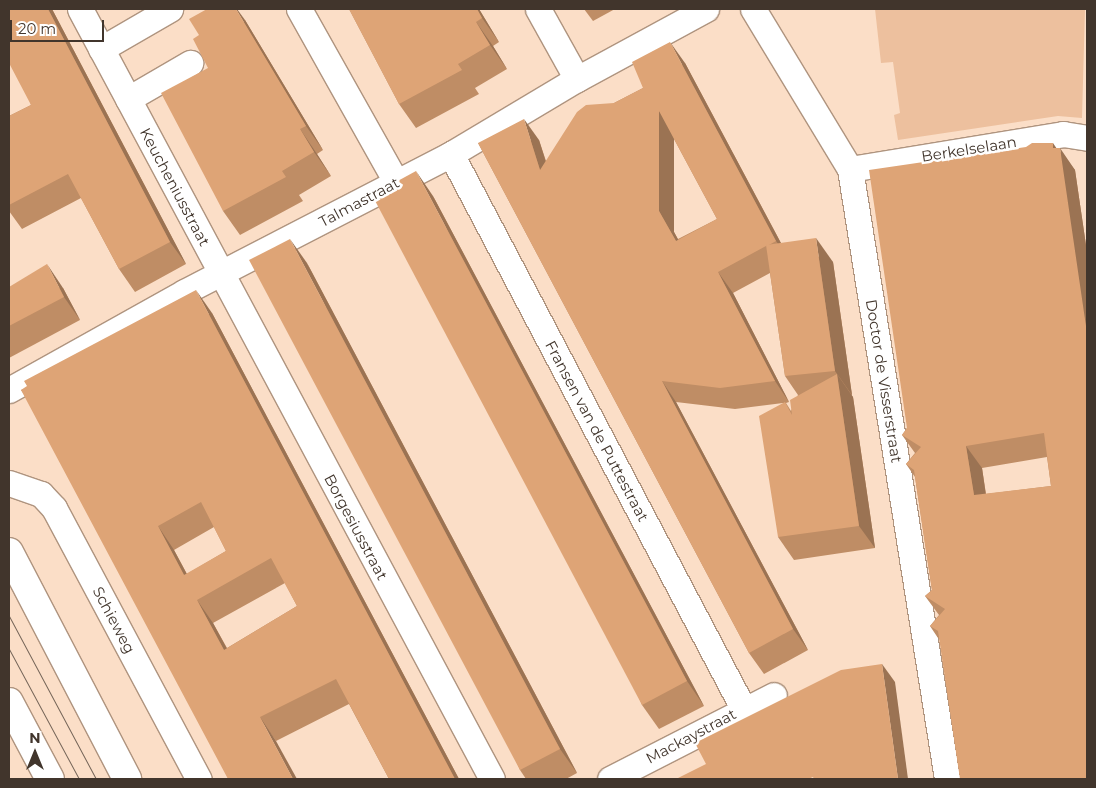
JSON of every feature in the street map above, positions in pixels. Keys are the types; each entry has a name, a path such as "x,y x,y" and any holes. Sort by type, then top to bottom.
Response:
{"main road":[{"path":"9,552 126,779"},
{"path":"9,702 50,779"}],"street":[{"name":"Keucheniusstraat","path":"80,9 221,274"},
{"path":"101,49 170,9"},
{"path":"299,9 396,182"},
{"path":"538,9 577,79"},
{"name":"Talmastraat","path":"9,390 221,274 451,154 577,79 706,9"},
{"name":"Doctor de Visserstraat","path":"753,9 850,169 947,779"},
{"path":"128,100 190,63"},
{"name":"Berkelselaan","path":"850,169 1063,134 1087,138"},
{"name":"Fransen van de Puttestraat","path":"451,154 744,708"},
{"name":"Borgesiusstraat","path":"221,274 492,779"},
{"name":"Schieweg","path":"9,483 41,494 54,508 198,779"},
{"name":"Mackaystraat","path":"610,779 744,708 774,695"}],"shaded area":[{"path":"875,9 1085,9 1082,118 1058,116 898,140 894,115 900,113 893,62 881,63"}],"building":[{"path":"9,9 48,9 170,242 119,269 68,174 9,205 9,116 31,105 9,63"},
{"path":"207,9 236,9 306,126 300,129 314,152 282,171 286,177 223,211 161,93 208,68 193,39 199,35 189,19"},
{"path":"349,9 477,9 482,18 476,22 490,45 458,64 462,70 399,104"},
{"path":"670,42 776,241 718,272 775,381 720,388 662,381 793,629 749,653 478,143 524,119 540,170 577,112 586,105 614,103 643,88 632,62","holes":["659,111 717,219 676,241 659,211"]},
{"path":"1032,143 1053,143 1053,148 1060,148 1087,333 1087,779 960,779 938,631 930,626 945,609 925,596 932,590 914,470 906,464 921,447 902,435 907,428 869,170 1026,147","holes":["1044,433 1051,486 974,495 966,446"]},
{"path":"416,171 687,681 642,705 372,195"},
{"path":"816,238 835,371 785,376 766,245"},
{"path":"290,239 560,749 520,770 249,260"},
{"path":"47,264 64,297 9,326 9,287"},
{"path":"196,290 455,779 389,779 336,679 260,717 293,779 228,779 21,390 27,386 24,381","holes":["201,502 226,551 184,575 158,526","271,558 297,606 224,650 197,600"]},
{"path":"837,374 859,526 778,537 759,416 785,402 792,415 790,400"},
{"path":"882,664 898,779 814,779 813,777 808,779 676,779 706,764 695,743 841,670"}],"tram line":[{"path":"9,616 96,779"},
{"path":"9,649 79,779"}]}
